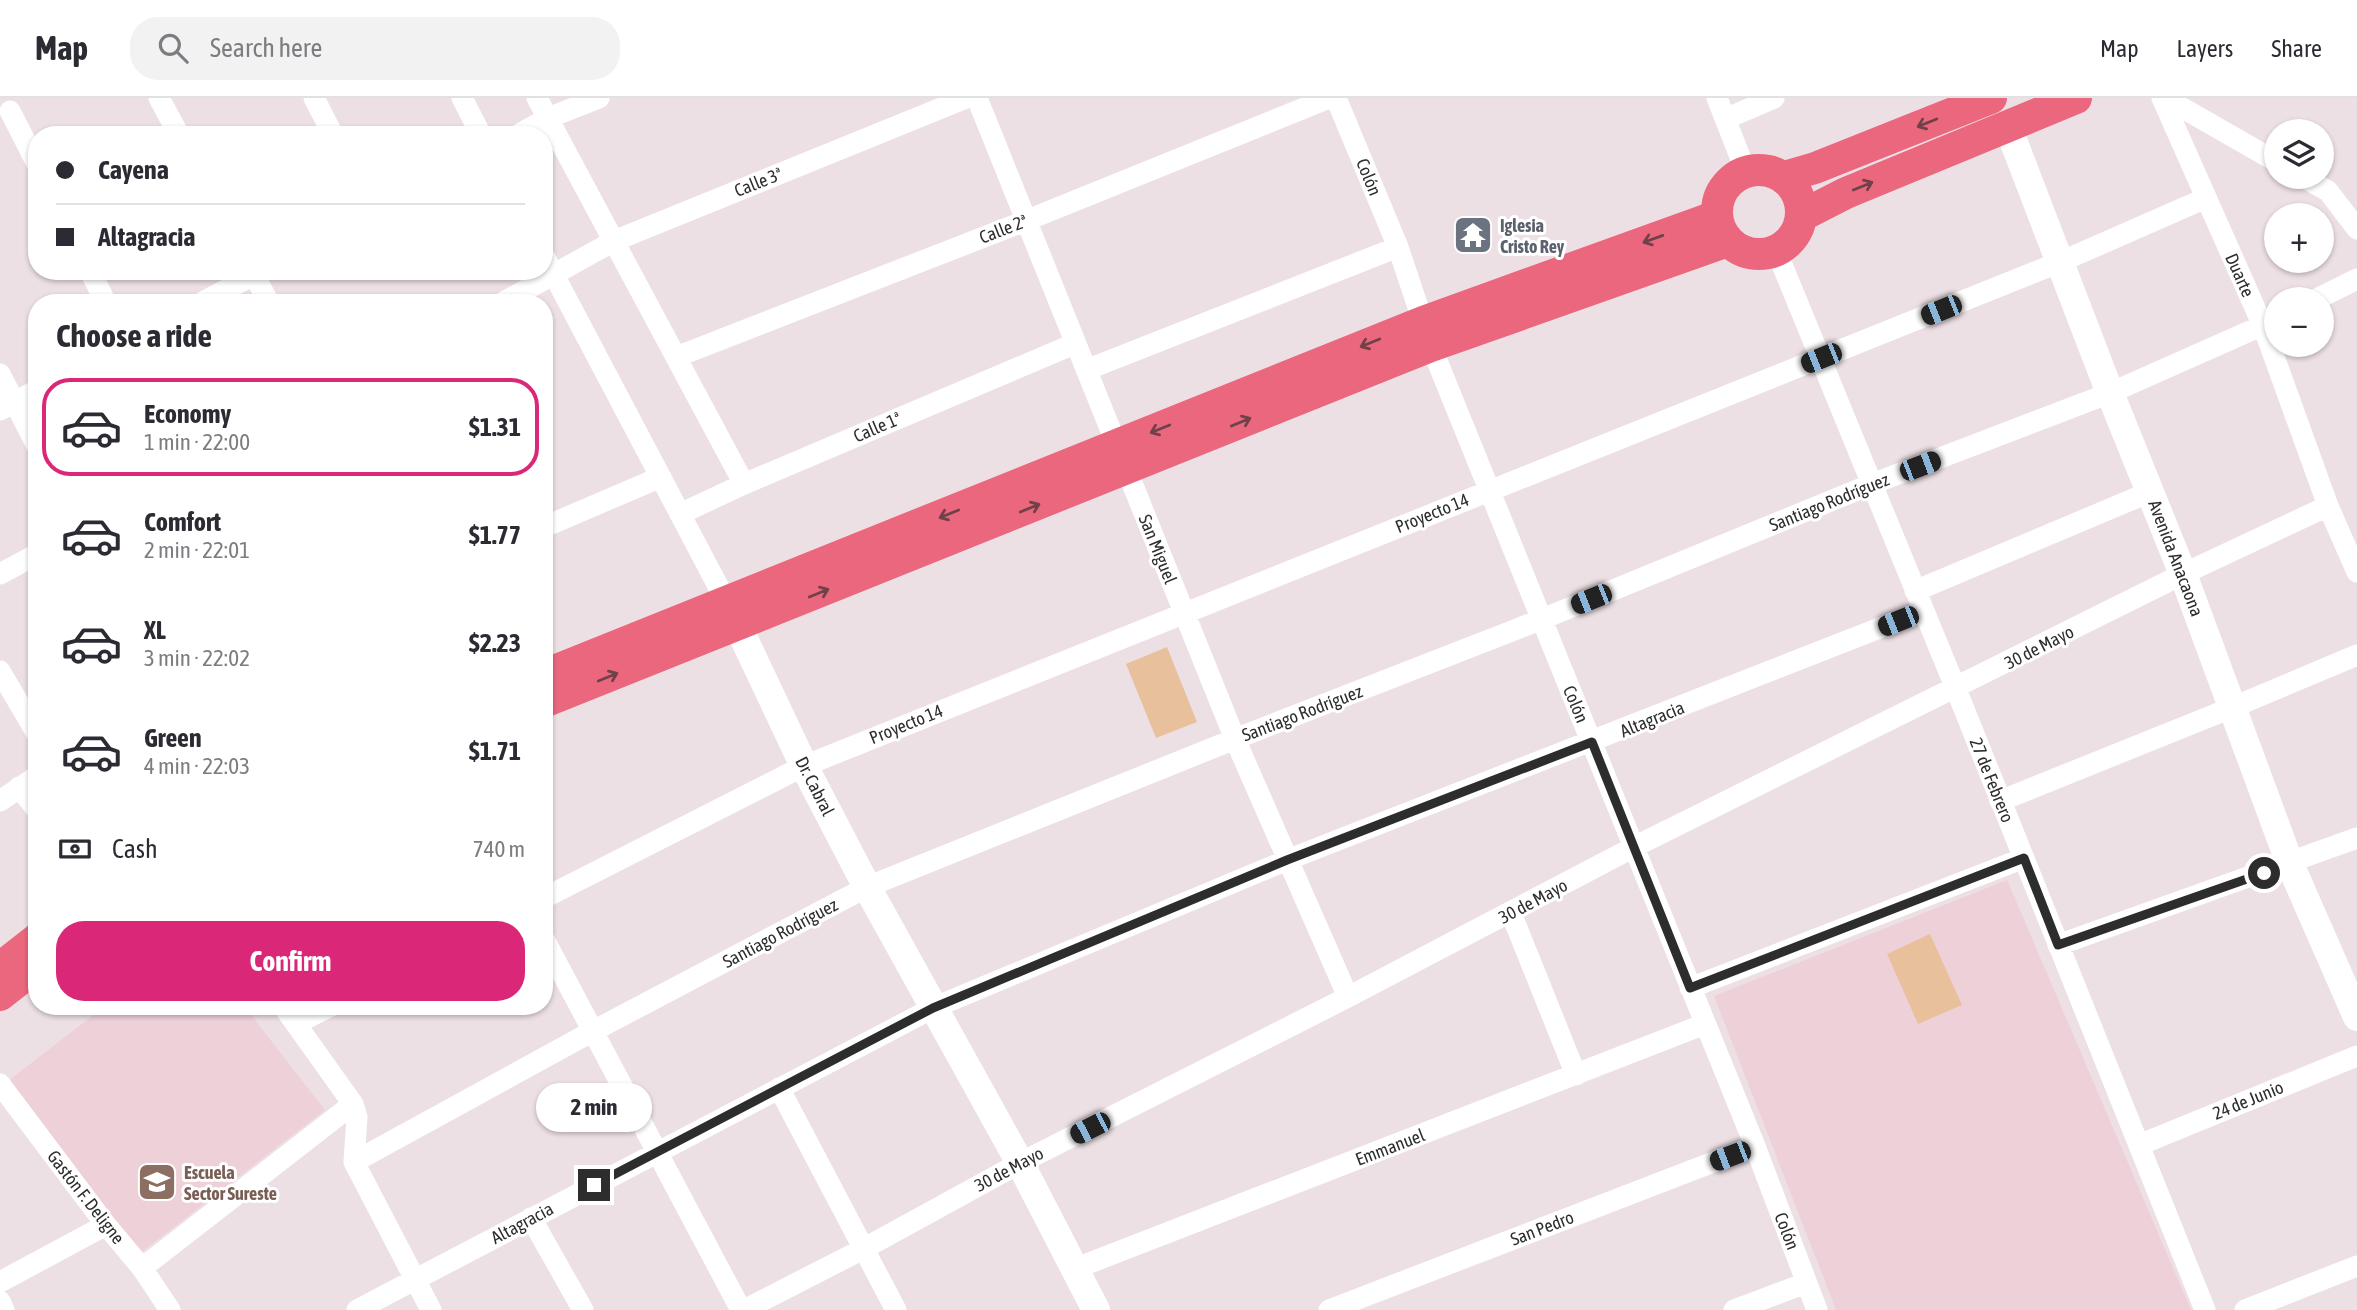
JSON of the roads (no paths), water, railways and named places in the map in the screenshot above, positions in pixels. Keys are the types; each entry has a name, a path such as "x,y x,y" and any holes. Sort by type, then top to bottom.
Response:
{"main road":[{"path":"1784,177 1815,168 1991,98"},
{"path":"1801,216 2003,113 2076,98"},
{"path":"1765,170 1784,177 1797,194 1801,216 1793,236 1776,250 1759,254 1743,251 1723,228 1719,197 1730,181 1746,172 1765,170"},
{"path":"553,698 733,614 1427,334 1723,228"},
{"path":"553,672 733,614"},
{"path":"0,968 28,946"},
{"path":"0,995 28,973"}],"street":[{"path":"159,98 174,126"},
{"path":"314,98 328,126"},
{"path":"462,98 476,126"},
{"path":"537,98 552,126"},
{"path":"534,126 599,98"},
{"name":"Calle 3ª","path":"553,264 966,98"},
{"name":"San Miguel","path":"977,98 1235,739 1348,997"},
{"name":"Calle 2ª","path":"676,357 1025,221 1329,98"},
{"name":"Colón","path":"1336,98 1398,247 1427,334 1540,620 1755,1146 1817,1310"},
{"path":"1717,98 1746,172"},
{"path":"1725,119 1774,98"},
{"path":"2164,98 2264,155"},
{"name":"Duarte","path":"2164,98 2206,198 2264,311"},
{"path":"10,111 28,146"},
{"name":"Avenida Anacaona","path":"2003,113 2110,393 2183,574 2290,864 2357,1017"},
{"path":"553,127 744,484"},
{"path":"2324,189 2357,229"},
{"name":"Proyecto 14","path":"553,893 804,766 2060,262 2206,198"},
{"path":"1086,370 1398,247"},
{"name":"27 de Febrero","path":"1776,250 1956,689 2205,1310"},
{"name":"Dr. Cabral","path":"553,273 733,614 804,766 867,887 1020,1163 1096,1310"},
{"path":"2334,290 2357,279"},
{"path":"217,294 242,280"},
{"name":"Calle 3ª","path":"513,294 530,280"},
{"name":"Santiago Rodríguez","path":"354,1162 593,1031 867,887 1540,620 1872,484 2110,393 2264,326"},
{"name":"Calle 1ª","path":"680,514 744,484 1074,344"},
{"name":"Duarte","path":"2281,357 2328,506 2357,572"},
{"path":"0,374 7,406 28,434"},
{"path":"7,406 28,395"},
{"path":"553,523 661,477"},
{"path":"1915,591 2150,492"},
{"name":"30 de Mayo","path":"743,1310 863,1249 1020,1163 1348,997 1634,847 2183,574 2328,506"},
{"path":"0,574 28,559"},
{"name":"Altagracia","path":"357,1310 933,1008 1287,860 1923,611"},
{"path":"2000,801 2357,654"},
{"path":"0,671 28,719"},
{"path":"0,801 28,782"},
{"path":"2058,945 2357,838"},
{"path":"1690,988 2024,858"},
{"path":"1511,913 1576,1075"},
{"path":"553,956 743,1310"},
{"path":"290,1015 353,1104 357,1117 354,1162 431,1310"},
{"path":"297,1023 313,1015"},
{"name":"Emmanuel","path":"1074,1269 1705,1024"},
{"name":"24 de Junio","path":"2139,1145 2357,1056"},
{"name":"Gastón F. Deligne","path":"0,1084 106,1225 142,1268 170,1310"},
{"path":"779,1088 896,1310"},
{"path":"142,1268 353,1104"},
{"name":"San Pedro","path":"1329,1310 1755,1146"},
{"path":"531,1218 583,1310"},
{"path":"0,1282 106,1225"},
{"path":"2245,1310 2357,1266"},
{"path":"1734,1310 1807,1283"},
{"path":"0,1301 4,1310"}],"place":[{"name":"Iglesia Cristo Rey","path":"1473,235"},
{"name":"Escuela Sector Sureste","path":"157,1182"}]}
